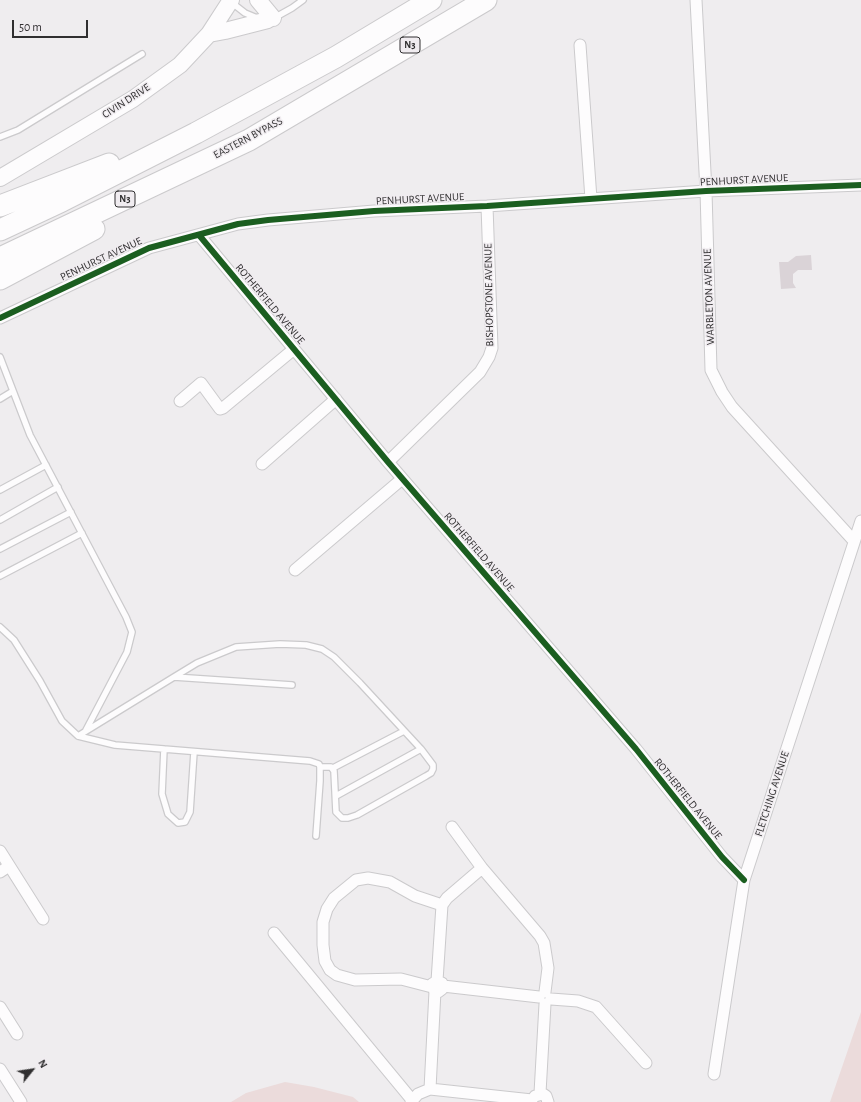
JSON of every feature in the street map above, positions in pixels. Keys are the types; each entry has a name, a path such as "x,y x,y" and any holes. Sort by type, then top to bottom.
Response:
{"highway":[{"name":"N3","path":"0,230 62,201 196,133 336,57 431,0"},
{"name":"EASTERN BYPASS","path":"0,258 249,140 486,0"},
{"path":"0,206 196,133"},
{"path":"0,279 122,214 249,140"}],"main road":[{"path":"209,34 225,32 270,19 258,0"},
{"name":"CIVIN DRIVE","path":"0,178 133,99 180,65 209,34 231,1"}],"street":[{"name":"WARBLETON AVENUE","path":"696,0 706,191 711,370 732,406 854,541"},
{"path":"580,45 591,199"},
{"name":"PENHURST AVENUE","path":"0,318 148,248 238,224 374,211 486,206 706,191 861,185"},
{"name":"BISHOPSTONE AVENUE","path":"388,462 480,372 489,357 492,348 486,206"},
{"name":"ROTHERFIELD AVENUE","path":"199,235 402,479 636,749 722,857 744,880"},
{"path":"180,401 201,383 222,409 294,348"},
{"path":"262,464 336,399"},
{"path":"295,570 402,479"},
{"name":"FLETCHING AVENUE","path":"714,1074 744,880 861,521"},
{"path":"452,828 482,868 540,936 544,943 548,968 535,1098"},
{"path":"0,851 5,869 42,919"},
{"path":"430,1090 442,905 447,898 482,868"},
{"path":"442,905 415,896 390,882 368,878 356,880 334,898 327,909 323,922 325,961 330,970 337,975 355,980 394,978 436,986 578,1001 596,1007 646,1063"},
{"path":"274,933 411,1101 418,1094 430,1090 535,1098 546,1096 548,1102"},
{"path":"0,1007 17,1034"},
{"path":"0,1069 21,1102"}],"lane":[{"path":"231,1 253,17 270,19 292,8 303,0"},
{"path":"0,137 18,130 142,54"},
{"path":"0,358 30,435 126,616 132,632 127,652 86,730"},
{"path":"0,399 13,391"},
{"path":"0,490 46,465"},
{"path":"0,520 58,487"},
{"path":"0,549 70,512"},
{"path":"0,576 82,533"},
{"path":"0,627 14,640 40,681 62,721 78,736 115,745 310,761 319,764 320,767 332,768 404,731"},
{"path":"78,736 204,660 236,647 255,644 306,645 322,649 334,657 421,749 433,765 431,773 348,818 338,816 336,812 334,771 332,768"},
{"path":"174,677 292,685"},
{"path":"164,749 162,794 168,814 178,823 185,822 190,812 194,752"},
{"path":"336,796 421,749"},
{"path":"316,836 320,767"}],"shaded area":[{"path":"861,1012 861,1102 830,1102"},
{"path":"285,1082 314,1087 353,1097 359,1102 231,1102 246,1093"}],"building":[{"path":"811,255 812,270 798,270 793,274 793,283 796,288 781,289 779,262 788,262 796,256"}],"cycle path":[{"path":"0,318 149,248 238,224 374,211 487,206 706,191 861,185"},
{"path":"199,235 388,462 636,749 722,857 744,880"}]}
